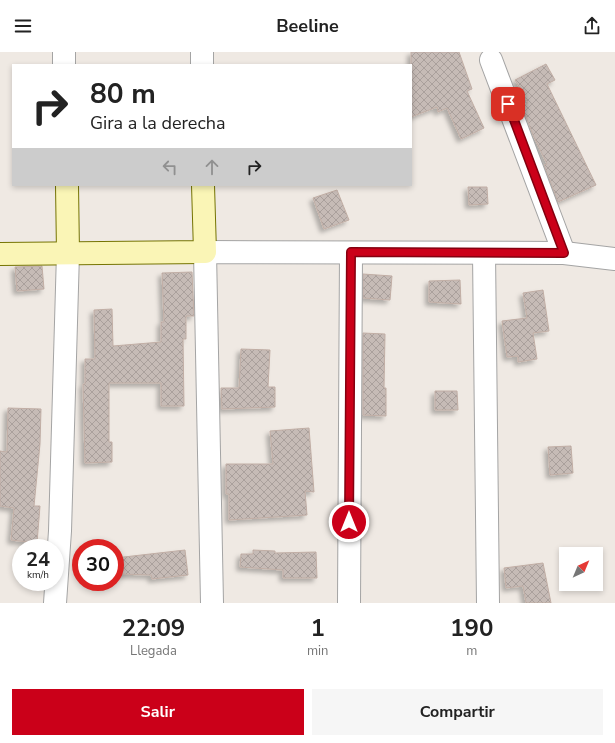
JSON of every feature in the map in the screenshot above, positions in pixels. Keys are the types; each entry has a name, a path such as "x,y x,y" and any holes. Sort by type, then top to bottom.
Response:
{"street":[{"path":"64,52 64,64"},
{"path":"202,52 202,64"},
{"path":"495,55 564,253"},
{"path":"55,603 60,531 68,252 67,186"},
{"path":"203,186 212,603"},
{"path":"0,254 68,252 564,253 615,258"},
{"path":"348,603 351,252"},
{"path":"484,253 488,603"}],"building":[{"path":"411,52 459,52 472,89 467,91 484,128 461,139 447,108 438,112 437,107 412,117"},
{"path":"546,64 555,80 547,84 596,185 558,202 544,165 547,164 533,135 522,106 528,103 515,80"},
{"path":"468,187 487,187 488,204 469,205"},
{"path":"337,190 349,220 324,229 313,198"},
{"path":"42,266 44,289 17,291 15,267"},
{"path":"192,272 194,316 186,316 186,339 183,339 184,406 161,406 161,383 109,383 109,442 112,442 112,462 85,463 83,384 85,384 85,359 95,359 94,310 112,309 113,346 161,342 161,322 164,322 162,273"},
{"path":"363,274 392,276 390,300 363,298"},
{"path":"460,280 461,304 429,302 429,281"},
{"path":"543,290 549,331 533,333 537,359 518,362 518,356 507,357 502,321 527,318 523,293"},
{"path":"363,333 385,334 384,388 386,388 386,416 363,415"},
{"path":"241,349 270,350 268,387 275,387 275,407 222,409 221,388 239,388"},
{"path":"435,391 457,391 458,410 435,410"},
{"path":"8,408 41,409 40,444 34,506 40,506 37,539 11,540 14,508 0,506 0,451 7,452"},
{"path":"309,428 314,492 305,491 307,515 229,520 229,494 226,494 226,464 273,464 270,431"},
{"path":"571,446 573,473 550,475 548,447"},
{"path":"185,550 188,575 152,579 151,575 124,574 124,557"},
{"path":"253,550 275,551 275,553 316,552 317,578 283,578 283,570 240,567 241,554 253,554"},
{"path":"543,563 551,603 526,603 523,586 506,588 504,568"}],"route":[{"path":"349,522 351,252 564,253 508,104"}]}
